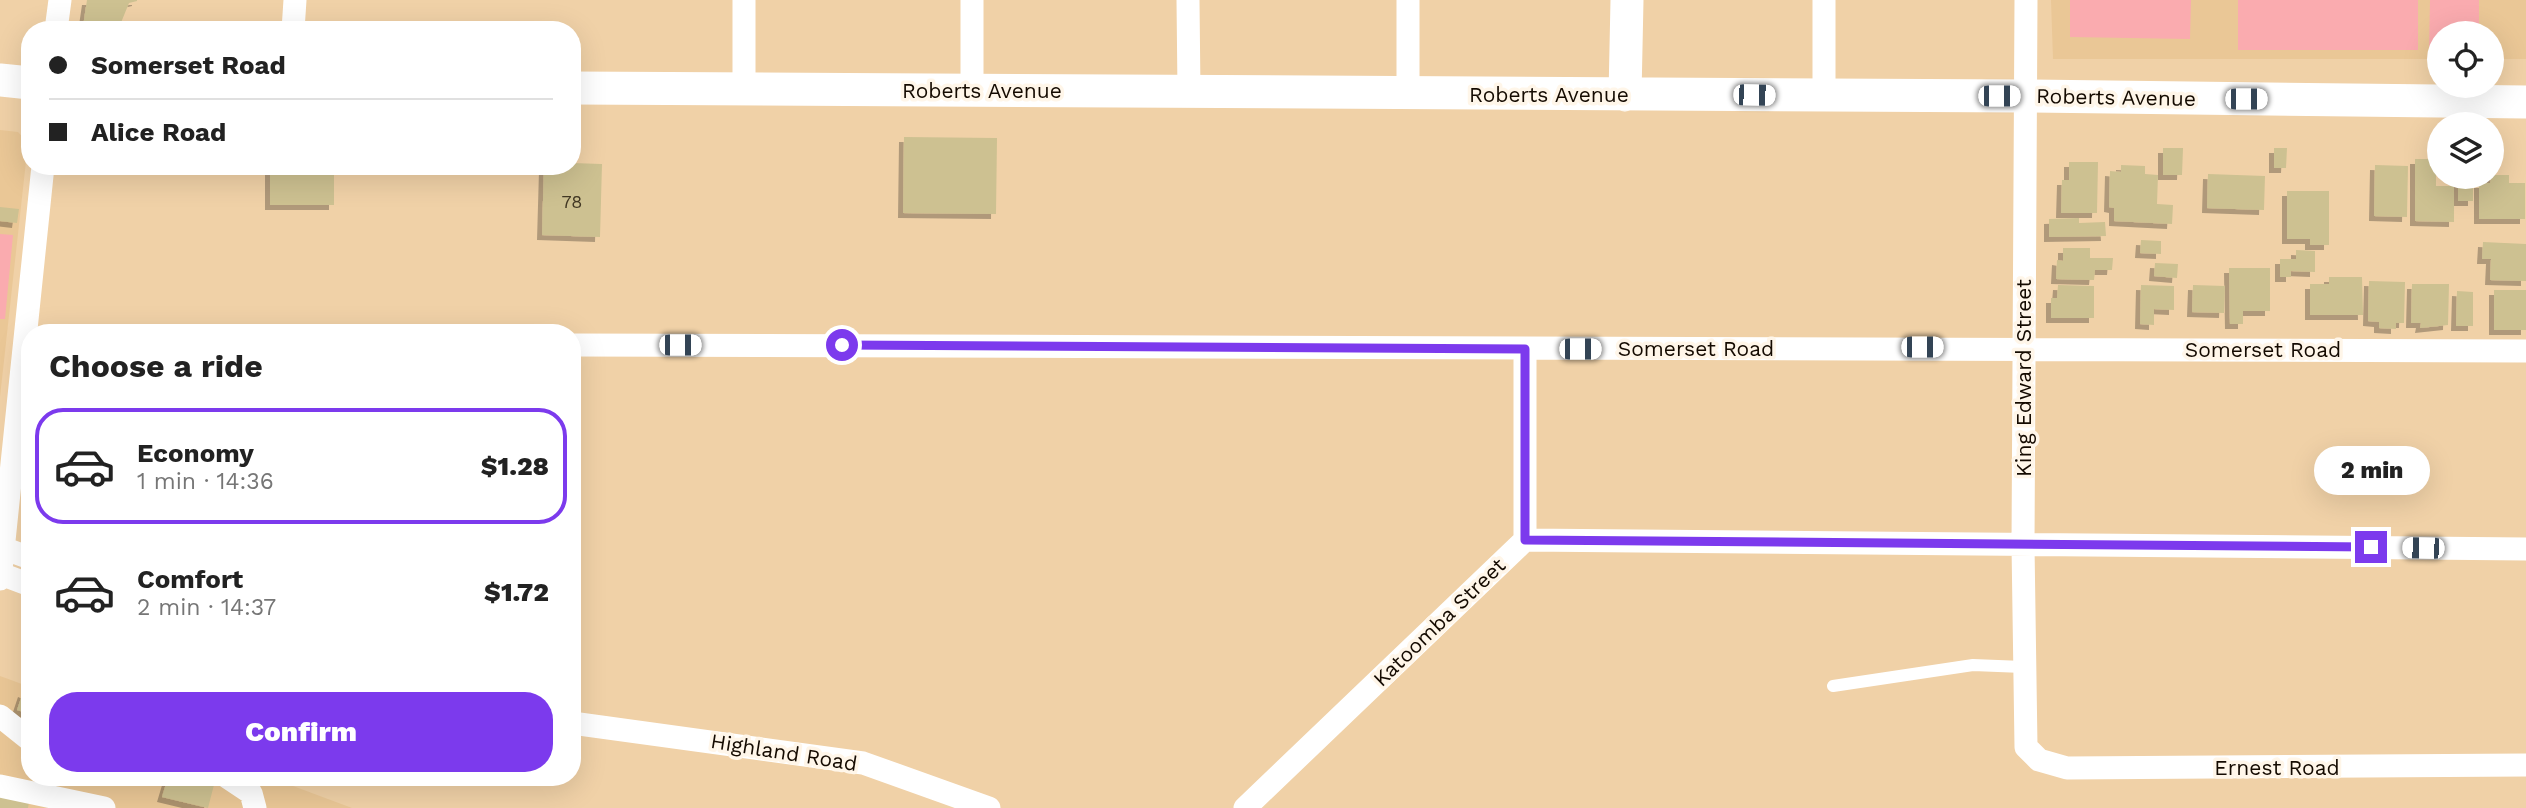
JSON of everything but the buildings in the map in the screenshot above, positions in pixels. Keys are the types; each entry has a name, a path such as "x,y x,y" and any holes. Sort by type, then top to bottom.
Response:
{"main road":[{"path":"1625,95 1626,0"},
{"path":"0,80 21,82"},
{"name":"Roberts Avenue","path":"581,88 2024,96 2526,102"}],"street":[{"path":"58,21 60,0"},
{"path":"294,21 295,0"},
{"path":"744,0 744,89"},
{"path":"972,0 972,90"},
{"path":"1188,0 1189,92"},
{"path":"1408,0 1408,93"},
{"path":"1824,0 1824,96"},
{"name":"King Edward Street","path":"2026,0 2022,545 2024,734 2032,755"},
{"path":"28,324 42,175"},
{"name":"Somerset Road","path":"581,345 1525,349 2024,347 2526,351"},
{"name":"Katoomba Street","path":"1245,808 1525,540 1525,349"},
{"path":"21,375 7,456 0,577 21,583"},
{"path":"1525,540 2526,549"},
{"path":"3,548 21,555"},
{"path":"0,716 21,733"},
{"name":"Highland Road","path":"581,724 863,764 989,808"},
{"name":"Ernest Road","path":"2032,755 2067,768 2526,765"},
{"path":"0,786 104,808"},
{"path":"240,786 251,793 255,808"}],"lane":[{"path":"1833,686 1973,665 2023,667"}],"shaded area":[{"path":"2051,0 2526,0 2526,59 2504,59 2504,21 2427,21 2427,59 2053,59"},
{"path":"2070,0 2191,0 2190,39 2070,37"},
{"path":"2238,0 2418,0 2418,50 2238,50"},
{"path":"2430,0 2479,0 2479,21 2430,21"},
{"path":"0,130 18,132 21,135 21,175 24,175 0,397"},
{"path":"0,234 13,235 5,319 0,319"},
{"path":"0,676 21,684 21,786 293,786 352,808 0,808"}],"route":[{"path":"842,345 1525,349 1525,540 2371,547"}]}
